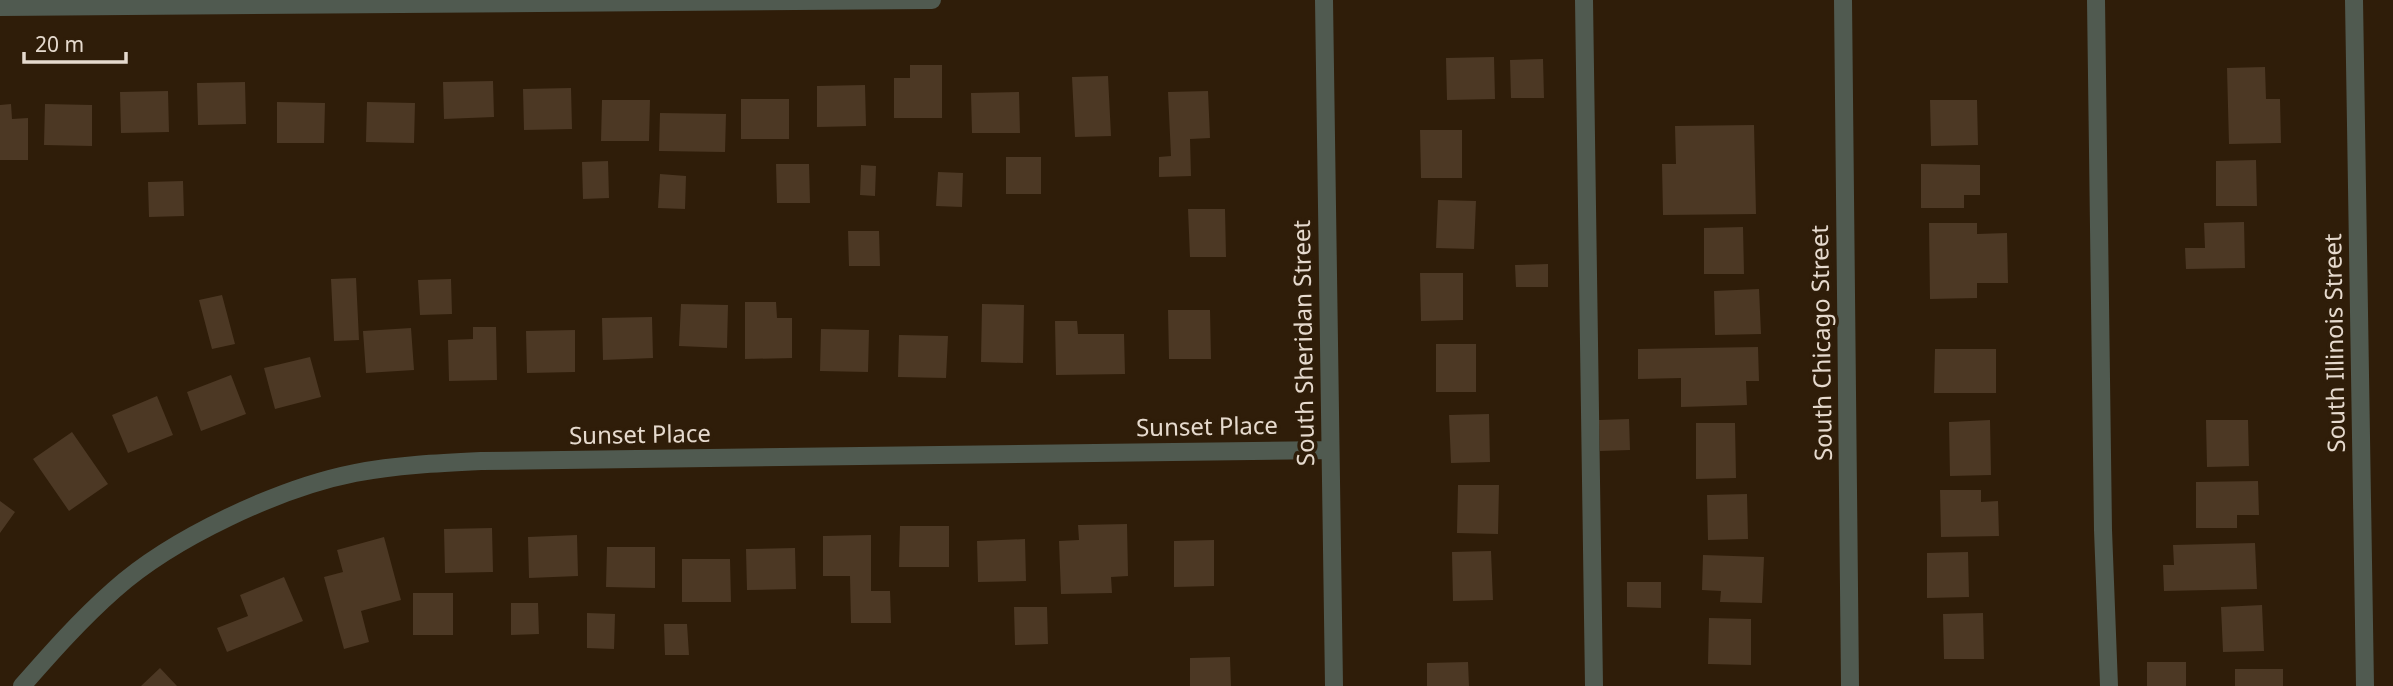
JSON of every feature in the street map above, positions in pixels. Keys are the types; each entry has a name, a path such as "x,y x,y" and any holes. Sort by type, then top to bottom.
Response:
{"street":[{"path":"4,5 932,0"},
{"name":"South Sheridan Street","path":"1324,0 1334,686"},
{"path":"1584,0 1594,686"},
{"name":"South Chicago Street","path":"1843,0 1850,686"},
{"path":"2096,0 2103,530 2109,686"},
{"name":"South Illinois Street","path":"2354,0 2365,686"},
{"name":"Sunset Place","path":"22,686 76,626 115,589 165,552 230,516 265,501 355,473 429,463 482,461 1329,450"}],"building":[{"path":"1494,57 1495,99 1447,100 1446,58"},
{"path":"1543,59 1544,98 1511,98 1510,60"},
{"path":"910,65 942,65 942,118 894,118 894,78 910,78"},
{"path":"2265,67 2266,99 2280,99 2281,143 2229,144 2227,68"},
{"path":"1108,76 1111,136 1075,137 1072,77"},
{"path":"493,81 494,117 444,119 443,82"},
{"path":"245,82 246,124 198,125 197,83"},
{"path":"865,85 866,126 817,127 817,86"},
{"path":"571,88 572,129 524,130 523,89"},
{"path":"168,91 169,132 121,133 120,92"},
{"path":"1208,91 1210,138 1190,139 1191,176 1159,177 1159,157 1171,156 1168,92"},
{"path":"1019,92 1020,133 972,133 971,93"},
{"path":"741,99 789,99 789,139 741,139"},
{"path":"602,100 650,100 649,141 601,141"},
{"path":"1930,100 1977,100 1978,145 1931,146"},
{"path":"277,102 325,103 324,143 277,143"},
{"path":"367,102 415,103 414,143 366,142"},
{"path":"11,104 12,119 28,118 28,160 0,160 0,105"},
{"path":"45,104 92,105 92,146 44,145"},
{"path":"660,113 726,114 725,152 659,151"},
{"path":"1754,125 1756,214 1663,215 1662,164 1676,164 1675,126"},
{"path":"1420,130 1462,130 1462,178 1421,178"},
{"path":"1006,157 1041,157 1041,194 1006,194"},
{"path":"2256,160 2257,206 2216,206 2216,161"},
{"path":"608,161 609,198 583,199 582,162"},
{"path":"776,164 809,164 810,203 777,203"},
{"path":"1921,164 1980,165 1980,195 1964,195 1964,208 1921,208"},
{"path":"861,165 876,166 875,196 860,195"},
{"path":"938,172 963,173 962,207 936,206"},
{"path":"660,174 686,176 685,209 658,208"},
{"path":"183,181 184,216 149,217 148,182"},
{"path":"1438,200 1476,201 1474,249 1436,248"},
{"path":"1188,209 1225,209 1226,257 1190,257"},
{"path":"2244,222 2245,268 2186,269 2185,248 2205,248 2204,223"},
{"path":"1929,223 1977,223 1977,234 2007,233 2008,283 1977,283 1977,298 1930,299"},
{"path":"1743,227 1744,274 1704,274 1704,228"},
{"path":"848,231 879,231 880,266 849,266"},
{"path":"1548,264 1548,287 1516,287 1515,265"},
{"path":"1420,273 1463,273 1463,320 1421,321"},
{"path":"356,278 359,340 334,341 331,279"},
{"path":"451,279 452,314 420,315 418,280"},
{"path":"1759,289 1761,334 1715,335 1714,291"},
{"path":"222,295 235,344 212,349 199,300"},
{"path":"745,302 776,302 777,318 792,318 792,358 745,359"},
{"path":"681,304 728,305 727,348 679,346"},
{"path":"982,304 1024,305 1023,363 981,362"},
{"path":"1168,310 1210,310 1211,359 1169,359"},
{"path":"652,317 653,358 603,360 602,318"},
{"path":"1055,321 1077,321 1078,334 1124,334 1125,374 1056,375"},
{"path":"473,327 496,327 497,380 449,381 448,340 473,339"},
{"path":"411,328 414,370 366,373 363,331"},
{"path":"821,329 869,330 868,372 820,371"},
{"path":"575,330 575,372 527,373 526,331"},
{"path":"899,335 948,336 946,378 898,377"},
{"path":"1436,344 1476,344 1476,392 1436,392"},
{"path":"1758,347 1759,381 1746,381 1747,405 1681,407 1681,378 1638,379 1638,349"},
{"path":"1935,349 1996,349 1996,393 1934,393"},
{"path":"310,357 321,397 275,409 264,368"},
{"path":"231,375 246,414 201,431 187,392"},
{"path":"157,396 173,435 128,453 112,415"},
{"path":"1489,414 1490,462 1451,463 1449,415"},
{"path":"1629,419 1630,450 1600,451 1599,420"},
{"path":"1990,420 1991,475 1950,476 1949,422"},
{"path":"2206,420 2248,420 2249,466 2207,467"},
{"path":"1696,423 1735,423 1736,478 1696,479"},
{"path":"72,432 108,484 69,511 33,459"},
{"path":"2258,481 2259,515 2237,515 2237,528 2196,528 2196,482"},
{"path":"1458,485 1499,485 1498,534 1457,533"},
{"path":"1940,490 1981,490 1981,502 1998,501 1999,536 1941,537"},
{"path":"1747,494 1748,539 1708,540 1707,495"},
{"path":"0,501 15,512 0,533"},
{"path":"1127,524 1128,576 1111,577 1112,593 1061,594 1059,541 1079,540 1078,525"},
{"path":"900,526 949,526 949,567 899,567"},
{"path":"492,528 493,572 445,573 444,529"},
{"path":"577,535 578,576 529,578 528,537"},
{"path":"871,535 871,591 890,591 891,623 851,623 850,576 823,576 823,536"},
{"path":"384,537 401,600 361,611 369,642 344,649 324,577 343,572 337,550"},
{"path":"1025,539 1026,581 978,582 977,541"},
{"path":"1214,540 1214,586 1174,587 1174,541"},
{"path":"2255,543 2257,589 2164,591 2163,565 2174,565 2173,545"},
{"path":"607,547 655,547 655,588 606,587"},
{"path":"795,548 796,589 747,590 746,549"},
{"path":"1491,551 1493,600 1453,601 1452,552"},
{"path":"1968,552 1969,597 1927,598 1927,553"},
{"path":"1703,555 1764,557 1762,603 1720,602 1721,591 1702,590"},
{"path":"682,559 730,559 731,602 682,602"},
{"path":"284,577 303,621 227,652 217,628 248,616 240,595"},
{"path":"1627,582 1661,582 1661,608 1627,607"},
{"path":"413,593 453,593 453,635 413,635"},
{"path":"511,603 538,603 539,634 511,635"},
{"path":"2262,605 2264,651 2223,652 2221,607"},
{"path":"1014,607 1047,607 1048,644 1015,645"},
{"path":"587,613 615,614 614,649 587,648"},
{"path":"1983,613 1984,659 1944,659 1943,614"},
{"path":"1709,618 1751,619 1751,665 1708,664"},
{"path":"664,624 687,624 689,655 665,655"},
{"path":"1230,657 1231,686 1190,686 1190,658"},
{"path":"1468,662 1469,686 1427,686 1427,663"},
{"path":"2147,662 2186,662 2186,686 2147,686"},
{"path":"160,668 177,686 141,686"},
{"path":"2235,669 2283,669 2283,686 2235,686"}]}
